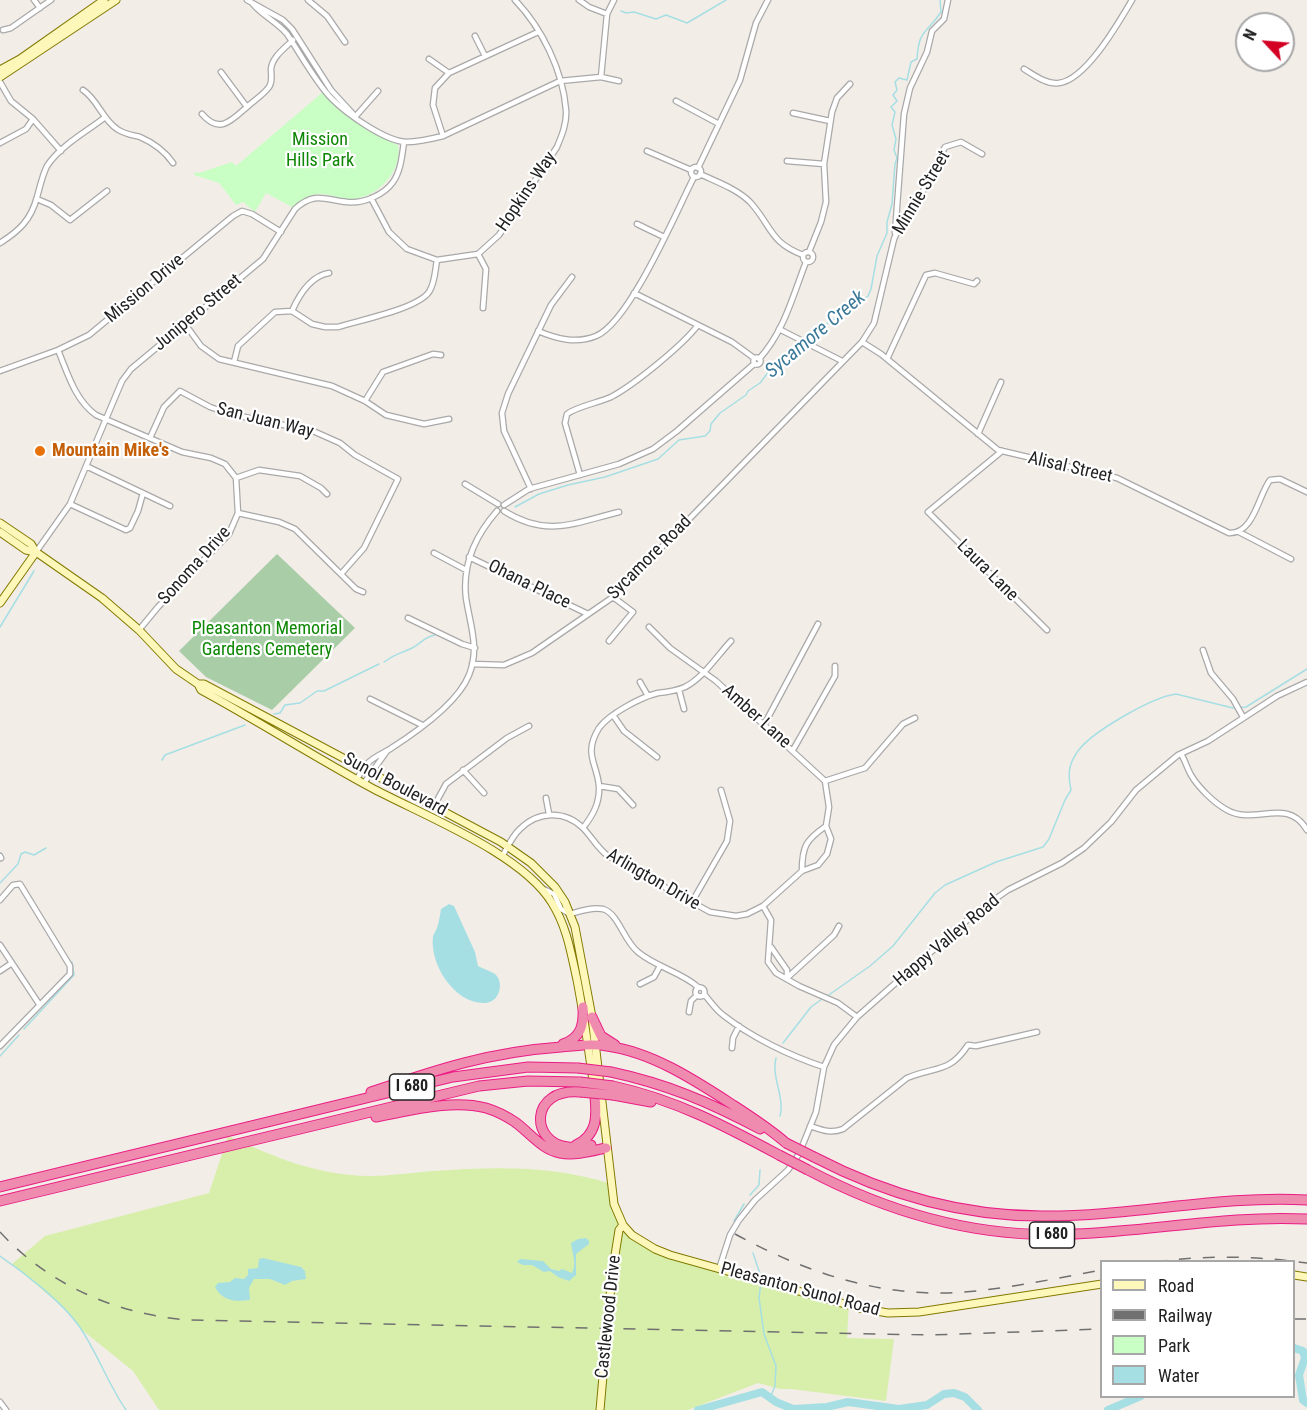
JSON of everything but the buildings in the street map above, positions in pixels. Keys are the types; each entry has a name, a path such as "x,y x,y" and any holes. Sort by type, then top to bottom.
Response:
{"highway":[{"path":"552,1048 579,1035 584,1021 583,1008"},
{"path":"592,1017 606,1041 673,1069 702,1085 766,1126 786,1143"},
{"path":"309,1113 454,1064 507,1053 552,1048 610,1046 647,1058"},
{"name":"I 680","path":"0,1187 478,1072 528,1067 578,1068 611,1072 656,1082 703,1100 863,1181 940,1205 993,1214 1066,1216 1243,1199 1307,1200"},
{"name":"I 680","path":"0,1201 479,1086 528,1081 613,1091 718,1122 858,1195 902,1211 963,1227 1000,1232 1076,1234 1244,1219 1307,1219"},
{"path":"580,1087 556,1094 545,1104 540,1121 546,1136 553,1142 568,1147 606,1145"},
{"path":"568,1147 583,1141 594,1129 595,1097"},
{"path":"349,1118 366,1118 447,1106 471,1105 505,1116 545,1147 560,1153 577,1153 606,1145"}],"main road":[{"path":"0,77 104,0"},
{"path":"0,70 20,59 96,6 116,0"},
{"name":"Sunol Boulevard","path":"0,523 31,544 36,552"},
{"name":"Sunol Boulevard","path":"0,532 26,550 36,552 94,591 139,630 176,669 198,684 201,690 364,783 516,865 541,888 551,901 566,931 592,1046 606,1145"},
{"path":"0,603 36,552"},
{"name":"Sunol Boulevard","path":"198,684 204,684 508,846 546,877 559,892 579,940 592,1017 595,1097 602,1138 606,1145"},
{"path":"220,701 232,704 250,714 255,711"},
{"path":"606,1145 614,1204 623,1225"},
{"name":"Pleasanton Sunol Road","path":"623,1225 632,1235 655,1249 747,1278 859,1308 888,1313 904,1314 1100,1284"},
{"name":"Castlewood Drive","path":"600,1410 612,1274 619,1230 623,1225"}],"street":[{"path":"34,0 40,8"},
{"path":"3,30 11,28 51,0"},
{"path":"247,0 283,20 297,36 331,90 355,117"},
{"path":"308,0 327,16 345,42"},
{"name":"Hopkins Way","path":"478,254 499,235 557,147 564,129 566,111 553,61 527,13 515,0"},
{"path":"579,0 607,14"},
{"path":"601,77 607,14 614,0"},
{"path":"538,331 554,338 570,341 603,333 620,316 699,171 740,80 756,23 768,0"},
{"path":"894,239 904,114 908,97 927,52 933,31 944,20 948,0"},
{"path":"1024,69 1050,83 1058,84 1067,81 1079,72 1109,39 1132,0"},
{"path":"254,2 258,10 280,26 331,98 374,130 404,142 443,136 560,81 601,77 620,81"},
{"path":"443,136 433,105 435,88 449,73 538,32"},
{"path":"202,114 215,124 223,124 231,120 268,88 272,81 271,67 275,58 297,36"},
{"path":"475,36 485,56"},
{"path":"429,59 449,73"},
{"path":"221,72 246,107"},
{"path":"0,82 11,101 33,119 61,151"},
{"path":"803,255 809,252 826,202 824,164 830,121 837,98 850,84"},
{"path":"83,90 90,95 104,118 117,129 156,145 165,151 173,163"},
{"path":"355,117 378,91"},
{"path":"676,101 719,124"},
{"path":"793,113 830,121"},
{"path":"0,243 19,231 27,221 47,167 61,151 104,118"},
{"path":"0,143 26,129 33,119"},
{"path":"404,142 398,171 392,184 371,198 389,232 397,241 415,252 437,260 478,254 486,269 483,309"},
{"name":"Minnie Street","path":"862,342 874,323 894,239 902,220 916,205 945,147 961,142 982,154"},
{"path":"647,151 691,170 694,168 737,192 749,202 781,244 803,255 806,262"},
{"path":"787,161 824,164"},
{"path":"691,170 694,177"},
{"path":"37,199 51,204 70,220 107,191"},
{"name":"Junipero Street","path":"36,552 70,504 122,381 131,369 263,259 295,209 309,199 324,197 347,202 361,202 371,198"},
{"name":"Mission Drive","path":"0,371 58,350 89,335 233,216 246,211 281,232"},
{"path":"637,224 664,237"},
{"path":"357,779 367,762 387,751 445,708 462,689 472,664 474,648 474,635 466,599 466,570 469,556 481,531 497,511 531,489 620,464 653,449 686,423 768,349 779,329 806,262 812,259 809,252"},
{"path":"234,362 238,346 275,312 292,311 312,324 338,327 416,304 429,292 433,284 437,260"},
{"path":"292,311 307,286 321,274 329,273"},
{"path":"887,359 926,275 935,273 974,284 977,281"},
{"path":"531,489 504,431 502,413 508,394 555,297 572,277"},
{"path":"634,293 732,342 756,360"},
{"path":"185,324 201,346 219,359 332,386 364,401 386,415 424,424 449,419"},
{"path":"580,475 566,423 567,414 596,404 626,388 689,336 698,325"},
{"path":"779,329 842,361"},
{"name":"Alisal Street","path":"862,342 887,359 978,435 1002,451 1117,478 1220,530 1229,533 1239,532 1291,559"},
{"name":"Sycamore Road","path":"472,664 504,665 524,657 613,597 862,342"},
{"path":"58,350 74,389 87,409 105,420 182,452 211,458 225,464 236,478 259,470 300,476 327,494"},
{"path":"364,401 383,372 433,354 441,355"},
{"path":"978,435 1001,382"},
{"name":"San Juan Way","path":"150,438 164,407 180,391 210,407 230,414 312,431 340,443 355,455 398,479 364,548 341,574"},
{"name":"Laura Lane","path":"1002,451 928,512 1047,630"},
{"path":"86,466 170,506"},
{"name":"Sonoma Drive","path":"139,630 158,607 229,534 238,513 236,478"},
{"path":"1239,532 1250,520 1270,480 1280,479 1307,492"},
{"path":"465,484 504,508 520,521 532,525 556,527 619,512"},
{"path":"70,504 126,530 130,528 138,512 143,493"},
{"path":"497,511 498,504"},
{"path":"238,513 279,522 296,529 356,589 363,592"},
{"path":"434,553 466,570"},
{"name":"Ohana Place","path":"469,556 588,614"},
{"path":"609,640 633,612 613,597"},
{"path":"408,618 474,648"},
{"path":"765,725 818,624"},
{"name":"Amber Lane","path":"649,627 670,648 704,671 825,781"},
{"path":"583,828 597,807 599,786 591,757 592,745 602,725 612,715 648,696 679,690 693,683 731,641"},
{"path":"1203,650 1211,673 1243,717"},
{"path":"793,750 835,675 835,666"},
{"path":"640,682 648,696"},
{"name":"Happy Valley Road","path":"719,1269 730,1235 739,1220 750,1205 788,1170 799,1154 817,1106 824,1067 834,1045 857,1017 974,914 1008,890 1062,863 1084,848 1110,822 1136,790 1181,754 1208,741 1277,696 1307,682"},
{"path":"679,690 684,709"},
{"path":"370,699 422,725"},
{"path":"612,715 624,731 657,757"},
{"path":"857,1017 830,999 776,973 768,962 771,920 763,906 802,871 818,865 827,854 831,839 826,826 829,807 825,781 865,768 903,724 915,718"},
{"path":"434,806 446,784 507,738 529,726"},
{"path":"364,783 387,751"},
{"path":"1181,754 1196,782 1227,810 1243,815 1284,813 1293,815 1307,830"},
{"path":"463,770 484,793"},
{"path":"599,786 618,789 633,805"},
{"path":"692,902 727,841 730,821 721,790"},
{"path":"502,857 519,830 538,816 549,814 546,798"},
{"name":"Arlington Drive","path":"549,814 564,816 583,828 608,856 710,912 736,916 747,914 763,906"},
{"path":"802,871 802,857 806,843 826,826"},
{"path":"0,900 13,885 20,884 70,966 70,974 0,1046"},
{"name":"Sunol Boulevard","path":"541,888 554,894 561,909 570,914"},
{"path":"570,914 590,909 604,909 617,919 624,936 637,951 704,989 704,994 721,1014 789,1054 824,1067"},
{"path":"787,978 834,935 839,926"},
{"path":"0,945 39,1004"},
{"path":"770,946 787,970 787,978"},
{"path":"0,971 12,963"},
{"path":"640,984 654,977 660,966"},
{"path":"697,995 698,987"},
{"path":"689,1011 691,1001 697,995 704,994"},
{"path":"732,1048 733,1038 740,1026"},
{"path":"810,1126 830,1132 843,1129 907,1078 946,1067 955,1062 969,1045 976,1046 1037,1032"},
{"path":"0,1402 6,1410"}],"green space":[{"name":"Mission Hills Park","path":"323,92 330,101 357,123 398,145 398,155 392,174 378,189 360,198 350,199 318,194 292,207 266,193 255,212 243,202 236,205 219,183 194,175 195,172 199,173 232,162 236,166"},
{"name":"Pleasanton Memorial Gardens Cemetery","path":"277,554 355,628 272,710 206,677 179,651"},
{"path":"228,1136 273,1155 334,1173 382,1176 433,1171 523,1169 567,1173 611,1184 617,1209 632,1232 648,1242 677,1254 849,1304 847,1338 894,1339 886,1401 780,1389 758,1383 688,1410 159,1410 133,1371 82,1330 66,1310 12,1264 45,1236 209,1193"}],"water":[{"path":"449,904 454,906 475,952 478,966 495,974 500,982 499,992 491,1002 475,1002 464,997 446,981 435,959 433,936 438,926 441,909"},
{"path":"586,1238 589,1244 576,1254 576,1275 569,1281 550,1271 544,1272 532,1265 517,1262 520,1259 543,1261 551,1269 559,1271 562,1269 572,1273 574,1262 571,1243"},
{"path":"259,1259 301,1267 305,1271 306,1279 292,1281 285,1285 270,1279 254,1279 249,1288 250,1300 230,1300 218,1292 215,1287 218,1283 230,1282 235,1278 244,1279 248,1275 248,1269 258,1268"}],"waterway":[{"path":"621,11 634,12 656,19 666,15 687,23 726,0"},
{"name":"Sycamore Creek","path":"805,340 859,303 868,296 871,289 877,256 887,233 887,222 892,204 897,158 894,150 896,139 892,125 895,112 891,107 897,101 893,95 897,90 895,82 899,78 907,80 911,62 917,59 919,42 924,32 941,12 940,0"},
{"name":"Sycamore Creek","path":"515,507 539,494 605,477 658,459 679,440 705,436 720,413 746,395 760,383 773,366 802,343"},
{"path":"0,627 34,571"},
{"name":"Sycamore Creek","path":"384,662 427,637 435,635"},
{"name":"Sycamore Creek","path":"274,714 280,713 285,705 300,703 317,691 324,691 379,664"},
{"path":"826,997 870,966 893,946 935,893 945,885 996,862 1043,847 1049,839 1071,790 1069,771 1073,758 1093,736 1137,709 1176,694 1233,708 1246,707 1307,669"},
{"name":"Sycamore Creek","path":"162,760 165,755 245,725"},
{"name":"Sycamore Creek","path":"0,883 18,864 21,854 25,852 34,855 46,848"},
{"path":"24,1029 74,975 72,962"},
{"path":"783,1043 811,1007 822,999"},
{"path":"0,1056 19,1035"},
{"path":"776,1058 775,1072 781,1102 780,1116"},
{"path":"750,1195 759,1185 760,1170"},
{"path":"734,1221 744,1204"},
{"path":"753,1253 761,1277"},
{"path":"0,1256 42,1288 72,1317 126,1410"},
{"path":"761,1282 759,1298 764,1334 776,1366 775,1386 770,1398"},
{"path":"1295,1348 1303,1351 1305,1358 1299,1375 1303,1400 1307,1403"},
{"path":"698,1410 762,1392 776,1402 793,1409 827,1407 848,1402 899,1409 927,1405 944,1394 954,1393 965,1397 978,1410"},
{"path":"1108,1410 1136,1398"}],"railway":[{"path":"0,1232 40,1267 84,1293 133,1311 186,1320 930,1335 1100,1329"},
{"path":"735,1234 785,1259 838,1278 892,1290 920,1293 986,1290 1100,1270"},
{"path":"1174,1260 1231,1257 1278,1260"},
{"path":"1295,1262 1307,1263"},
{"path":"1295,1319 1307,1319"}],"place":[{"name":"Mountain Mike's","path":"40,451"}]}
